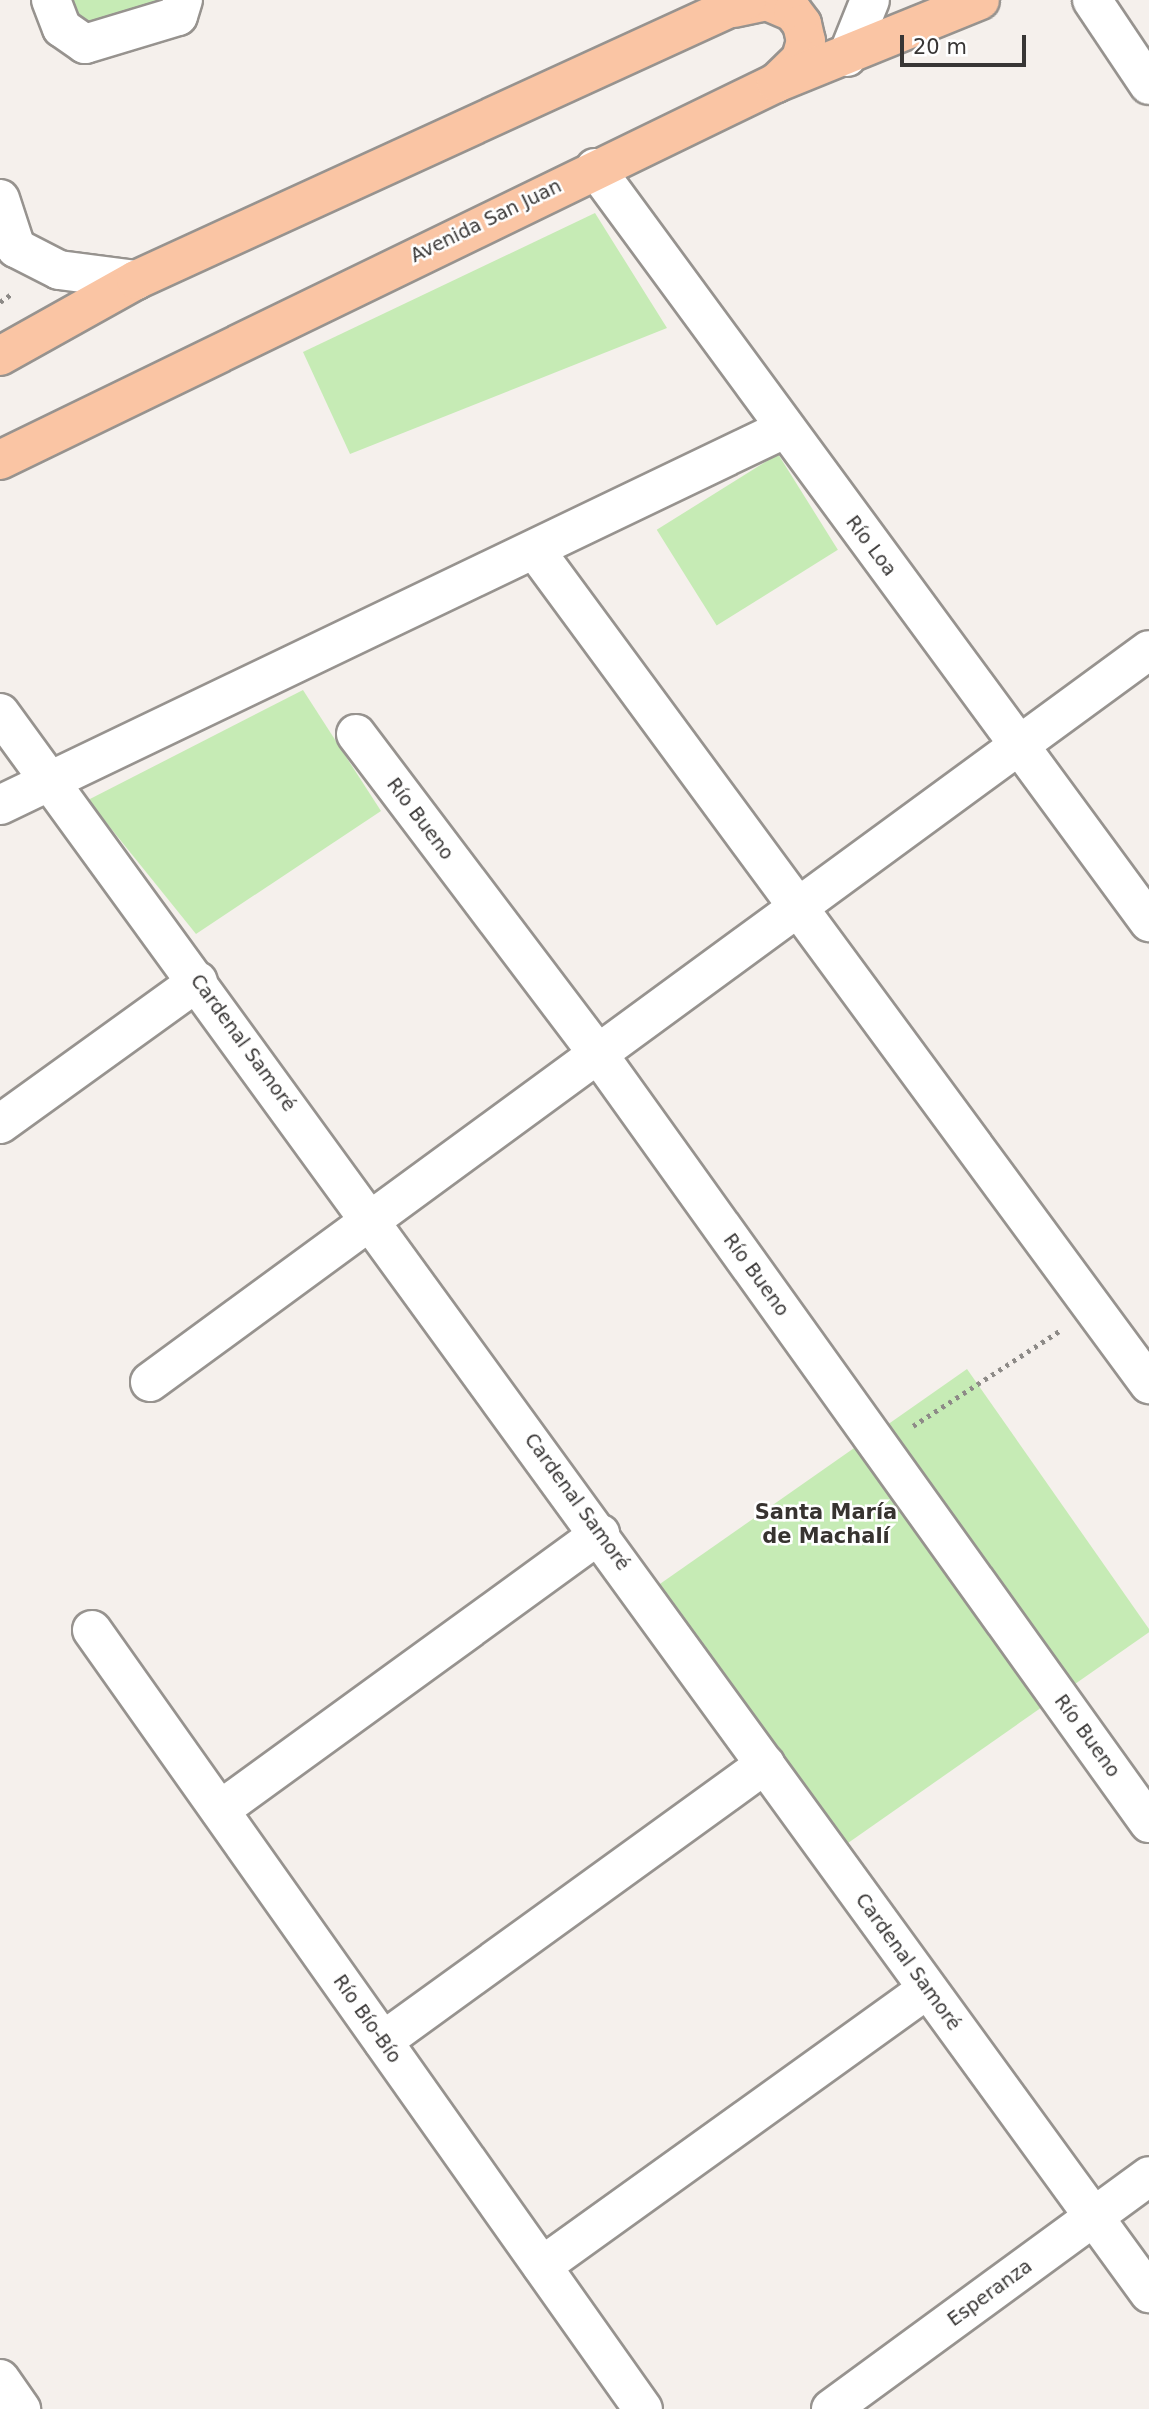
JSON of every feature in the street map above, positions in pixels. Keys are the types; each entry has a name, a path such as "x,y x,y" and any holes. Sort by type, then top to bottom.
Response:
{"main road":[{"name":"Avenida San Juan","path":"0,460 595,168 776,83 847,57 980,0"},
{"path":"0,356 136,280 740,4 766,1 793,12 802,24 801,59 776,83"}],"street":[{"path":"51,0 62,28 85,44 178,16 183,0"},
{"path":"847,57 870,0"},
{"path":"1092,0 1149,85"},
{"name":"Río Loa","path":"595,168 784,429 1020,744 1149,922"},
{"path":"0,199 16,248 59,270 136,280"},
{"path":"0,805 52,783 784,429"},
{"path":"535,550 801,905 1149,1384"},
{"path":"150,1382 1149,650"},
{"name":"Cardenal Samoré","path":"0,713 373,1219 1149,2293"},
{"name":"Río Bueno","path":"356,734 598,1054 1149,1823"},
{"path":"0,1124 198,981"},
{"path":"220,1810 600,1534"},
{"name":"Río Bío-Bío","path":"92,1630 643,2409"},
{"path":"383,2041 765,1764"},
{"path":"542,2266 927,1989"},
{"name":"Esperanza","path":"831,2409 1149,2176"},
{"path":"0,2379 21,2409"}],"path":[{"path":"880,1447 1094,1308"}],"green space":[{"path":"51,0 183,0 85,44"},
{"path":"595,213 667,328 350,454 303,352"},
{"path":"778,454 838,550 717,626 657,530"},
{"path":"303,690 381,811 196,934 88,800"},
{"path":"967,1369 1149,1632 841,1848 657,1586"}],"district":[{"name":"Santa María de Machalí","path":"826,1524"}]}
